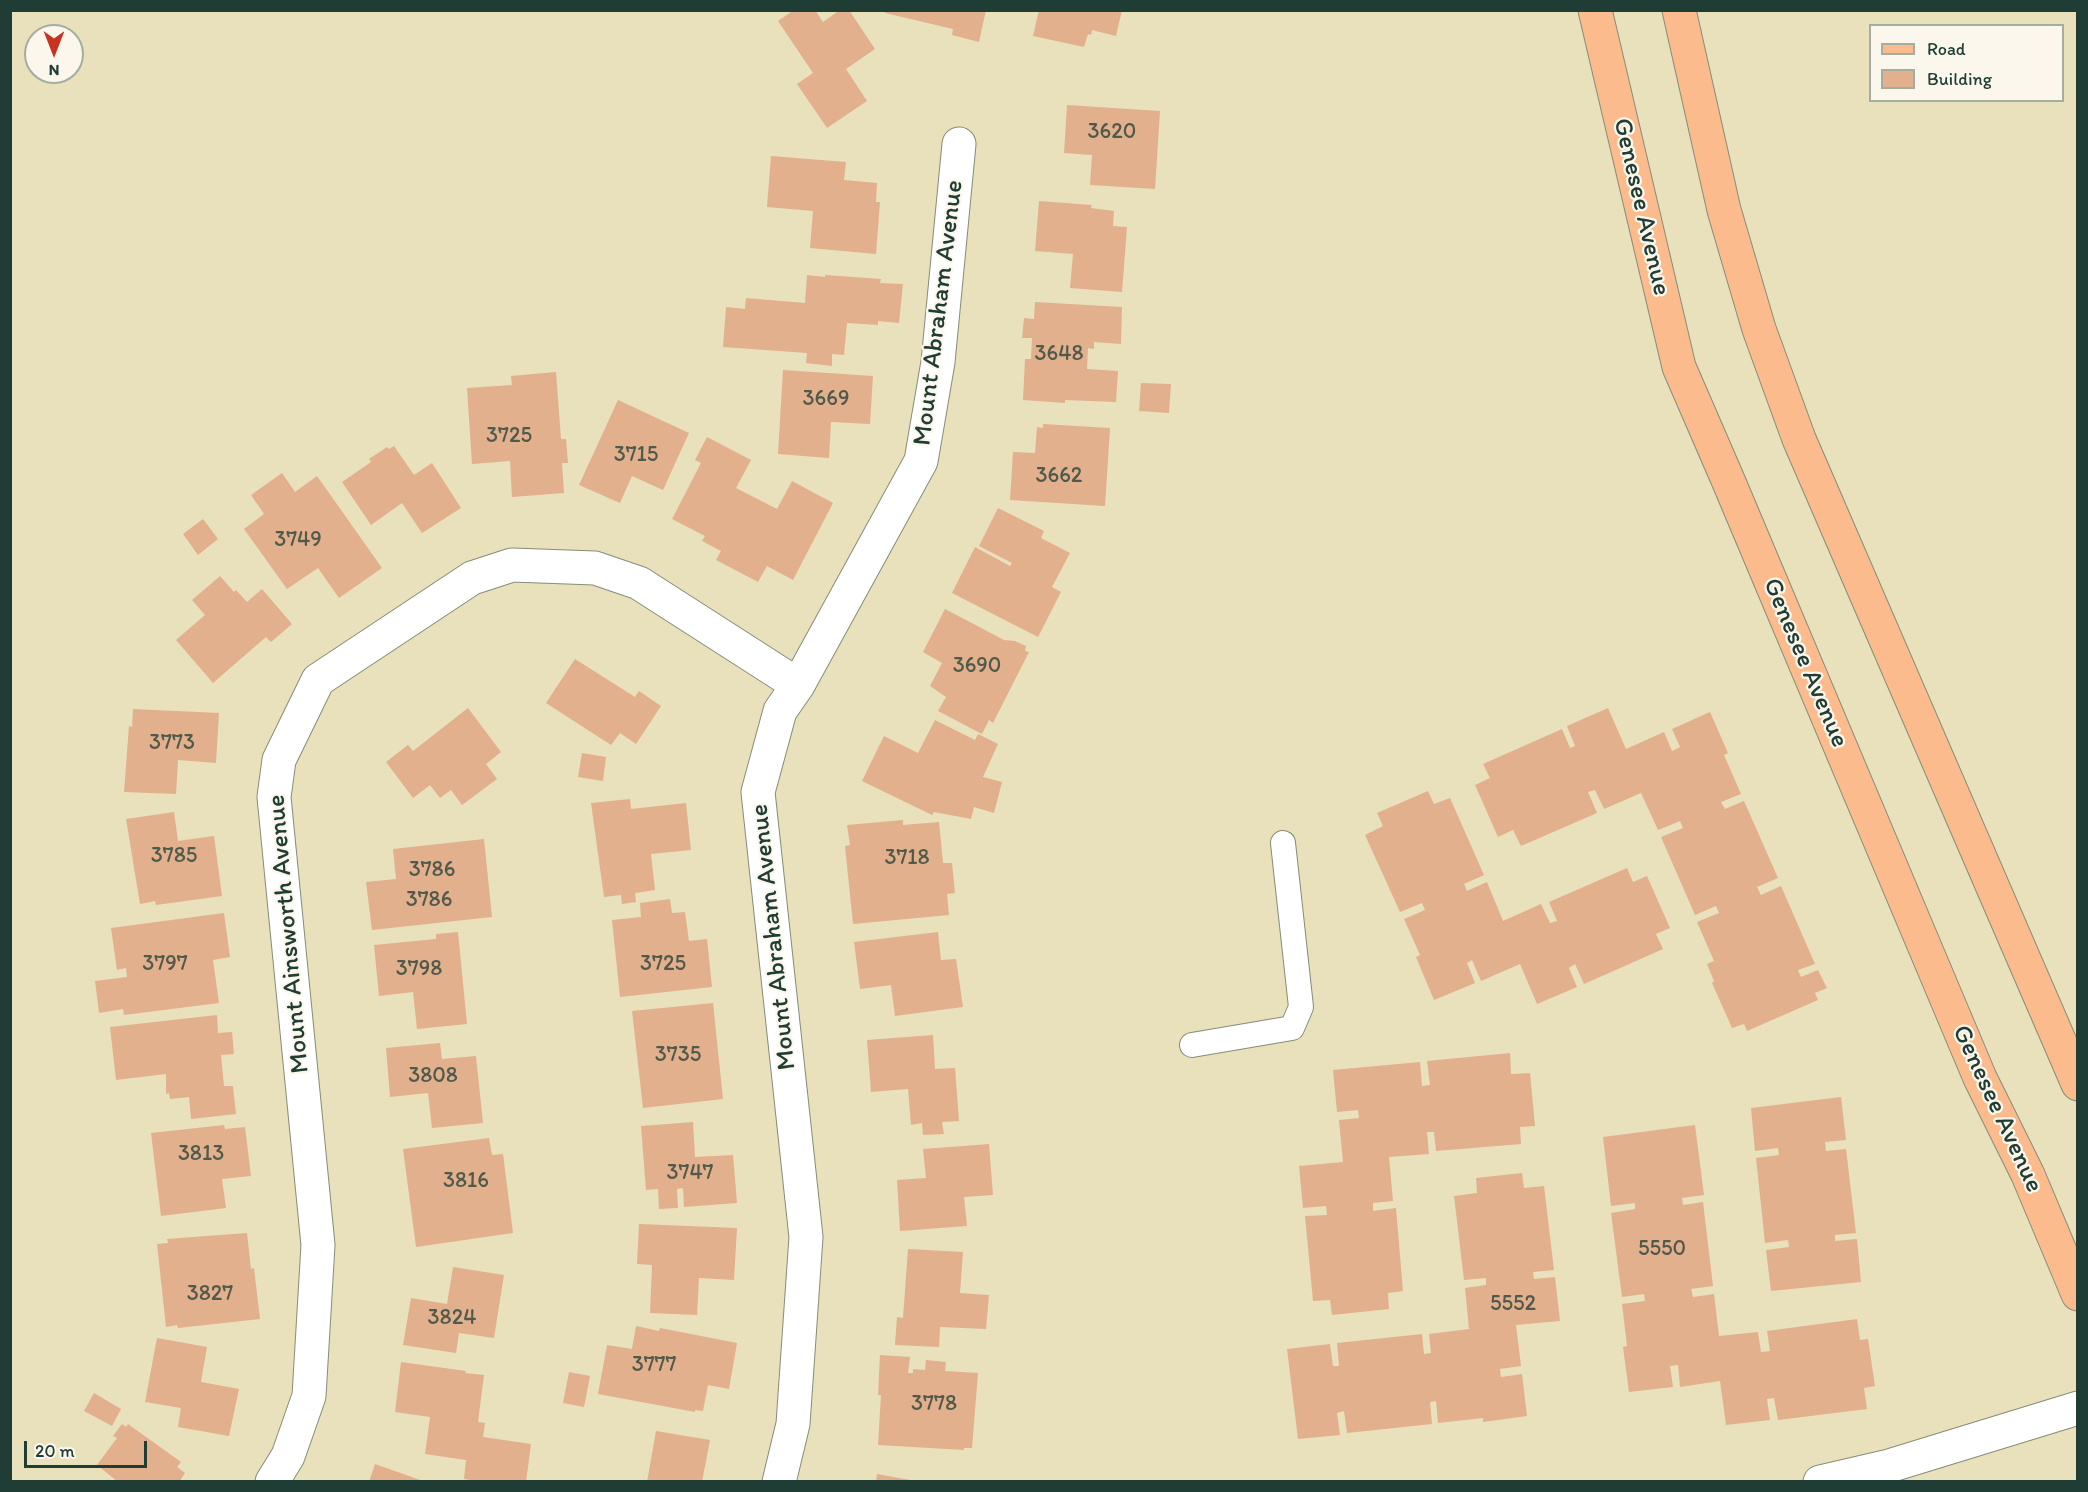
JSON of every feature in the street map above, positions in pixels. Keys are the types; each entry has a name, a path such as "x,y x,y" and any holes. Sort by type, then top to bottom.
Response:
{"main road":[{"name":"Genesee Avenue","path":"1595,10 1679,367 1980,1078 2028,1174 2078,1294"},
{"path":"1679,10 1724,210 1759,329 1799,439 2078,1084"}],"street":[{"name":"Mount Abraham Avenue","path":"778,1482 793,1424 806,1237 758,792 780,711 798,685 921,461 938,362 959,144"},
{"name":"Mount Ainsworth Avenue","path":"272,1482 288,1456 309,1396 318,1245 274,797 279,760 318,680 472,578 512,565 595,568 639,583 798,685"},
{"path":"1820,1482 1892,1474 2078,1408"}],"lane":[{"path":"1191,1045 1292,1028 1301,1007 1283,843"}],"building":[{"path":"794,10 815,10 823,22 840,10 849,10 875,49 846,69 867,101 827,128 797,84 813,73 778,21"},
{"path":"885,10 986,10 979,42 952,35 953,29 885,13"},
{"path":"1039,10 1122,10 1116,36 1092,30 1091,35 1088,34 1084,47 1033,36"},
{"path":"1067,105 1160,111 1155,189 1090,185 1092,155 1064,153"},
{"path":"771,156 846,162 844,180 877,183 876,202 880,202 876,254 810,248 813,211 767,207"},
{"path":"1039,201 1092,205 1091,208 1114,211 1113,226 1127,227 1122,292 1070,288 1073,254 1035,251"},
{"path":"807,275 881,279 880,283 903,284 899,323 878,321 878,325 847,323 844,355 832,354 832,366 806,363 807,353 723,347 726,307 745,309 746,298 805,303"},
{"path":"1035,302 1122,307 1121,344 1094,342 1094,349 1088,348 1087,369 1118,371 1116,402 1065,400 1065,403 1023,400 1025,359 1031,359 1032,338 1022,338 1024,318 1034,319"},
{"path":"783,370 873,376 870,424 831,422 829,458 778,454"},
{"path":"556,372 561,439 566,439 568,463 562,463 564,493 512,497 510,461 472,464 467,388 512,385 511,376"},
{"path":"1141,383 1171,384 1169,413 1139,411"},
{"path":"618,400 689,433 663,490 632,476 620,503 579,485"},
{"path":"1043,424 1110,428 1105,506 1010,500 1013,452 1035,453 1037,427 1043,428"},
{"path":"707,437 751,460 736,488 777,509 792,481 833,503 793,580 767,566 758,582 716,560 721,551 702,541 705,536 672,519 701,463 695,460"},
{"path":"394,446 414,475 432,463 461,508 422,533 402,503 371,525 342,482 371,462 369,459 387,447 389,449"},
{"path":"282,473 295,492 317,476 382,568 339,598 318,568 287,589 244,529 264,514 251,495"},
{"path":"998,508 1044,531 1041,538 1070,553 1052,587 1061,592 1038,637 952,593 975,547 1010,566 1012,563 979,546"},
{"path":"203,519 218,539 198,555 183,534"},
{"path":"220,576 234,592 236,590 247,602 262,589 292,624 271,642 266,637 213,683 176,640 205,615 192,600"},
{"path":"945,609 1004,640 1015,641 1026,646 1025,651 1029,652 993,723 989,720 982,734 938,711 946,697 930,686 942,663 923,652"},
{"path":"575,659 635,697 639,691 661,706 636,744 620,733 611,745 546,703"},
{"path":"468,708 501,752 486,764 497,779 462,805 451,790 440,798 430,785 413,798 386,762 408,745 413,751"},
{"path":"1608,708 1626,749 1664,732 1672,751 1680,747 1672,729 1710,712 1728,753 1724,755 1741,794 1721,802 1725,809 1744,801 1778,878 1757,887 1761,895 1781,886 1815,964 1798,970 1801,977 1818,970 1827,988 1815,993 1818,1000 1747,1031 1744,1024 1732,1028 1712,983 1714,981 1707,964 1714,961 1697,922 1719,913 1716,906 1695,915 1661,837 1683,828 1680,821 1658,830 1641,793 1604,809 1595,790 1588,792 1597,813 1521,846 1513,830 1498,837 1475,785 1490,778 1483,764 1562,729 1570,748 1575,746 1567,726"},
{"path":"133,709 219,713 216,763 178,760 176,794 124,792 129,726 132,727"},
{"path":"935,720 975,740 978,734 998,744 983,777 1002,782 994,813 974,807 971,819 934,812 932,815 862,781 884,736 918,753"},
{"path":"582,753 606,757 603,781 578,777"},
{"path":"1428,791 1434,804 1450,798 1484,875 1464,884 1467,891 1487,882 1503,921 1541,904 1550,923 1557,921 1549,902 1627,868 1633,882 1647,876 1670,928 1656,934 1663,949 1584,984 1575,964 1569,968 1577,987 1537,1004 1520,964 1481,981 1472,960 1467,963 1475,983 1434,1000 1416,957 1420,955 1404,919 1425,910 1422,903 1400,912 1365,835 1383,826 1377,813"},
{"path":"630,799 631,809 686,803 691,850 651,854 655,890 635,893 636,902 622,904 621,895 604,897 591,803"},
{"path":"174,812 178,841 214,836 222,896 156,905 155,901 140,904 126,819"},
{"path":"903,820 903,825 939,822 943,863 952,863 955,893 947,894 949,915 853,924 845,846 850,845 847,825"},
{"path":"484,839 492,917 372,930 366,882 396,879 393,849"},
{"path":"670,899 672,913 685,912 689,941 707,939 712,987 620,997 612,920 641,917 640,903"},
{"path":"224,913 230,957 213,960 219,1003 124,1015 123,1009 99,1013 95,981 127,977 126,968 117,970 111,928"},
{"path":"458,932 467,1024 417,1029 413,992 379,996 374,945 436,939 436,934"},
{"path":"938,932 941,960 956,959 963,1007 895,1016 891,985 860,989 854,942"},
{"path":"713,1003 723,1099 643,1108 632,1011"},
{"path":"217,1015 218,1033 232,1032 234,1054 221,1055 224,1086 233,1086 236,1114 191,1119 189,1097 170,1099 169,1093 166,1094 166,1074 116,1080 110,1027"},
{"path":"933,1035 935,1069 955,1068 959,1121 942,1122 944,1134 923,1135 922,1123 911,1125 908,1089 871,1092 867,1040"},
{"path":"440,1043 442,1059 476,1056 483,1123 432,1128 428,1093 390,1097 386,1048"},
{"path":"1510,1053 1511,1074 1530,1073 1535,1126 1520,1127 1521,1144 1436,1151 1434,1132 1427,1132 1429,1154 1389,1157 1393,1201 1373,1203 1373,1211 1396,1208 1403,1291 1388,1293 1389,1309 1332,1315 1330,1300 1313,1301 1305,1216 1327,1215 1326,1206 1303,1208 1299,1166 1343,1162 1339,1120 1359,1118 1358,1110 1337,1112 1333,1070 1420,1062 1422,1086 1430,1085 1427,1061"},
{"path":"1841,1097 1846,1140 1825,1142 1826,1151 1846,1149 1856,1233 1835,1235 1835,1241 1857,1239 1861,1282 1771,1291 1766,1250 1789,1247 1788,1240 1765,1243 1756,1158 1779,1155 1778,1148 1755,1151 1751,1108"},
{"path":"693,1122 695,1157 733,1155 737,1203 684,1207 683,1188 677,1189 678,1208 659,1209 658,1189 646,1190 641,1126"},
{"path":"224,1125 225,1129 245,1127 251,1176 222,1179 226,1208 161,1216 151,1133"},
{"path":"1695,1125 1704,1195 1682,1198 1683,1205 1703,1202 1713,1286 1691,1289 1693,1297 1714,1294 1719,1336 1758,1332 1761,1352 1770,1351 1767,1331 1857,1319 1860,1340 1868,1339 1875,1386 1864,1388 1867,1409 1778,1420 1774,1398 1767,1399 1770,1420 1726,1425 1720,1381 1680,1387 1678,1365 1670,1366 1673,1387 1629,1392 1623,1347 1627,1346 1622,1304 1645,1301 1644,1294 1622,1297 1611,1213 1635,1209 1635,1203 1611,1206 1603,1137"},
{"path":"489,1138 492,1155 503,1154 513,1233 416,1247 403,1149"},
{"path":"989,1144 993,1195 964,1197 967,1226 900,1231 897,1180 926,1178 923,1149"},
{"path":"1522,1173 1524,1188 1544,1186 1554,1270 1533,1272 1534,1279 1555,1277 1560,1321 1516,1325 1521,1366 1500,1369 1501,1377 1522,1374 1527,1416 1483,1422 1483,1418 1438,1423 1436,1401 1430,1402 1432,1424 1347,1433 1344,1411 1337,1413 1340,1435 1298,1439 1287,1349 1330,1344 1333,1366 1339,1366 1337,1343 1422,1334 1424,1354 1431,1353 1429,1334 1469,1329 1465,1288 1486,1285 1486,1278 1464,1280 1454,1196 1477,1193 1476,1178"},
{"path":"639,1224 737,1228 734,1280 699,1278 697,1315 650,1313 652,1265 637,1264"},
{"path":"247,1233 260,1319 178,1328 177,1325 166,1327 157,1244 168,1243 167,1239"},
{"path":"908,1249 963,1252 960,1293 989,1295 986,1329 940,1327 939,1347 895,1345 897,1317 903,1318"},
{"path":"453,1267 504,1275 494,1338 459,1333 456,1353 403,1345 411,1298 447,1304"},
{"path":"636,1326 659,1331 660,1328 737,1343 729,1389 708,1385 703,1411 695,1410 695,1412 598,1394 607,1345 632,1349"},
{"path":"157,1338 207,1347 201,1382 239,1389 229,1436 178,1427 181,1408 145,1402"},
{"path":"880,1355 910,1357 908,1373 913,1373 913,1369 925,1370 926,1360 946,1362 945,1371 978,1373 972,1448 964,1448 964,1450 878,1445 881,1395 878,1395"},
{"path":"401,1362 484,1375 478,1422 485,1423 483,1437 531,1444 526,1482 482,1482 464,1479 466,1460 425,1454 430,1417 395,1412"},
{"path":"569,1372 590,1376 584,1407 563,1403"},
{"path":"94,1393 121,1409 112,1426 84,1411"},
{"path":"122,1424 126,1427 128,1424 181,1462 177,1467 185,1473 179,1482 118,1482 97,1465 117,1438 113,1436"},
{"path":"656,1431 710,1440 702,1482 647,1482"},
{"path":"375,1464 423,1481 423,1482 369,1482"},
{"path":"877,1474 910,1480 910,1482 876,1482"}]}
